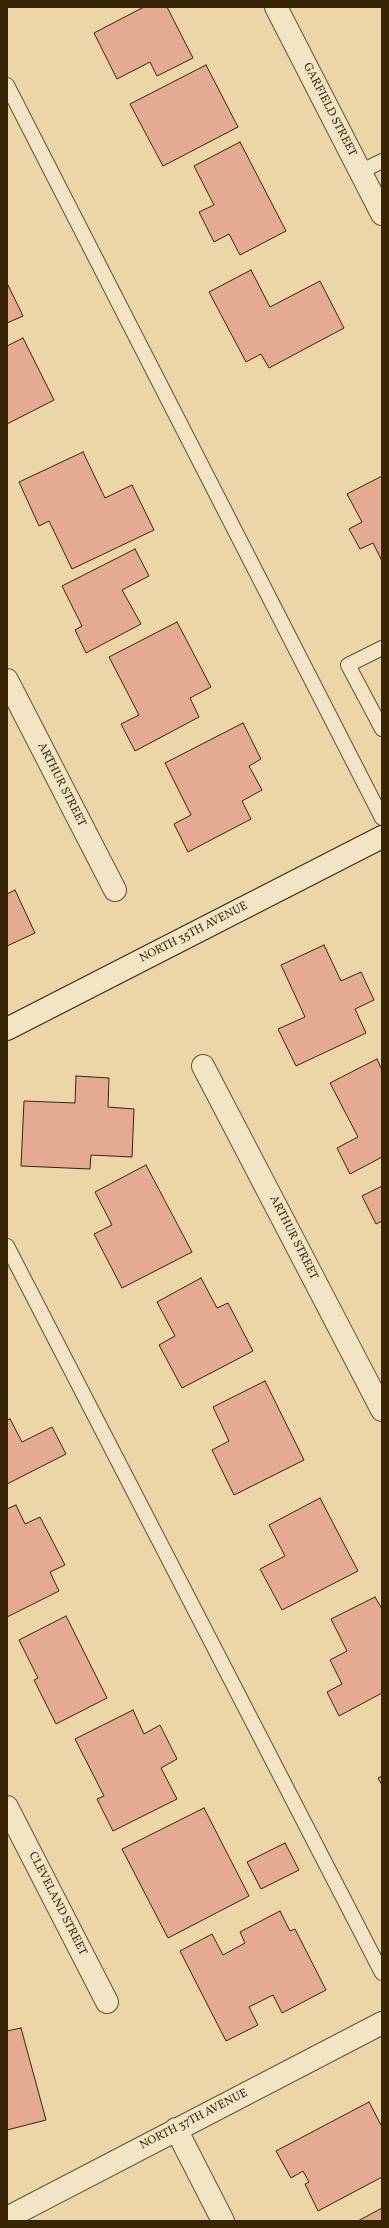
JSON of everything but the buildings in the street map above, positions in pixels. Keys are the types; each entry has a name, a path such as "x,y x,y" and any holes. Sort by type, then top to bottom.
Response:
{"street":[{"name":"GARFIELD STREET","path":"276,7 382,214"},
{"name":"ARTHUR STREET","path":"7,680 115,890"},
{"name":"NORTH 35TH AVENUE","path":"7,1029 382,837"},
{"name":"ARTHUR STREET","path":"203,1066 382,1410"},
{"name":"CLEVELAND STREET","path":"7,1807 108,2002"},
{"name":"NORTH 37TH AVENUE","path":"7,2218 382,2023"},
{"path":"176,2129 223,2221"}],"lane":[{"path":"7,85 382,818"},
{"path":"360,172 382,161"},
{"path":"382,648 348,665 382,729"},
{"path":"7,1246 382,1973"}]}
